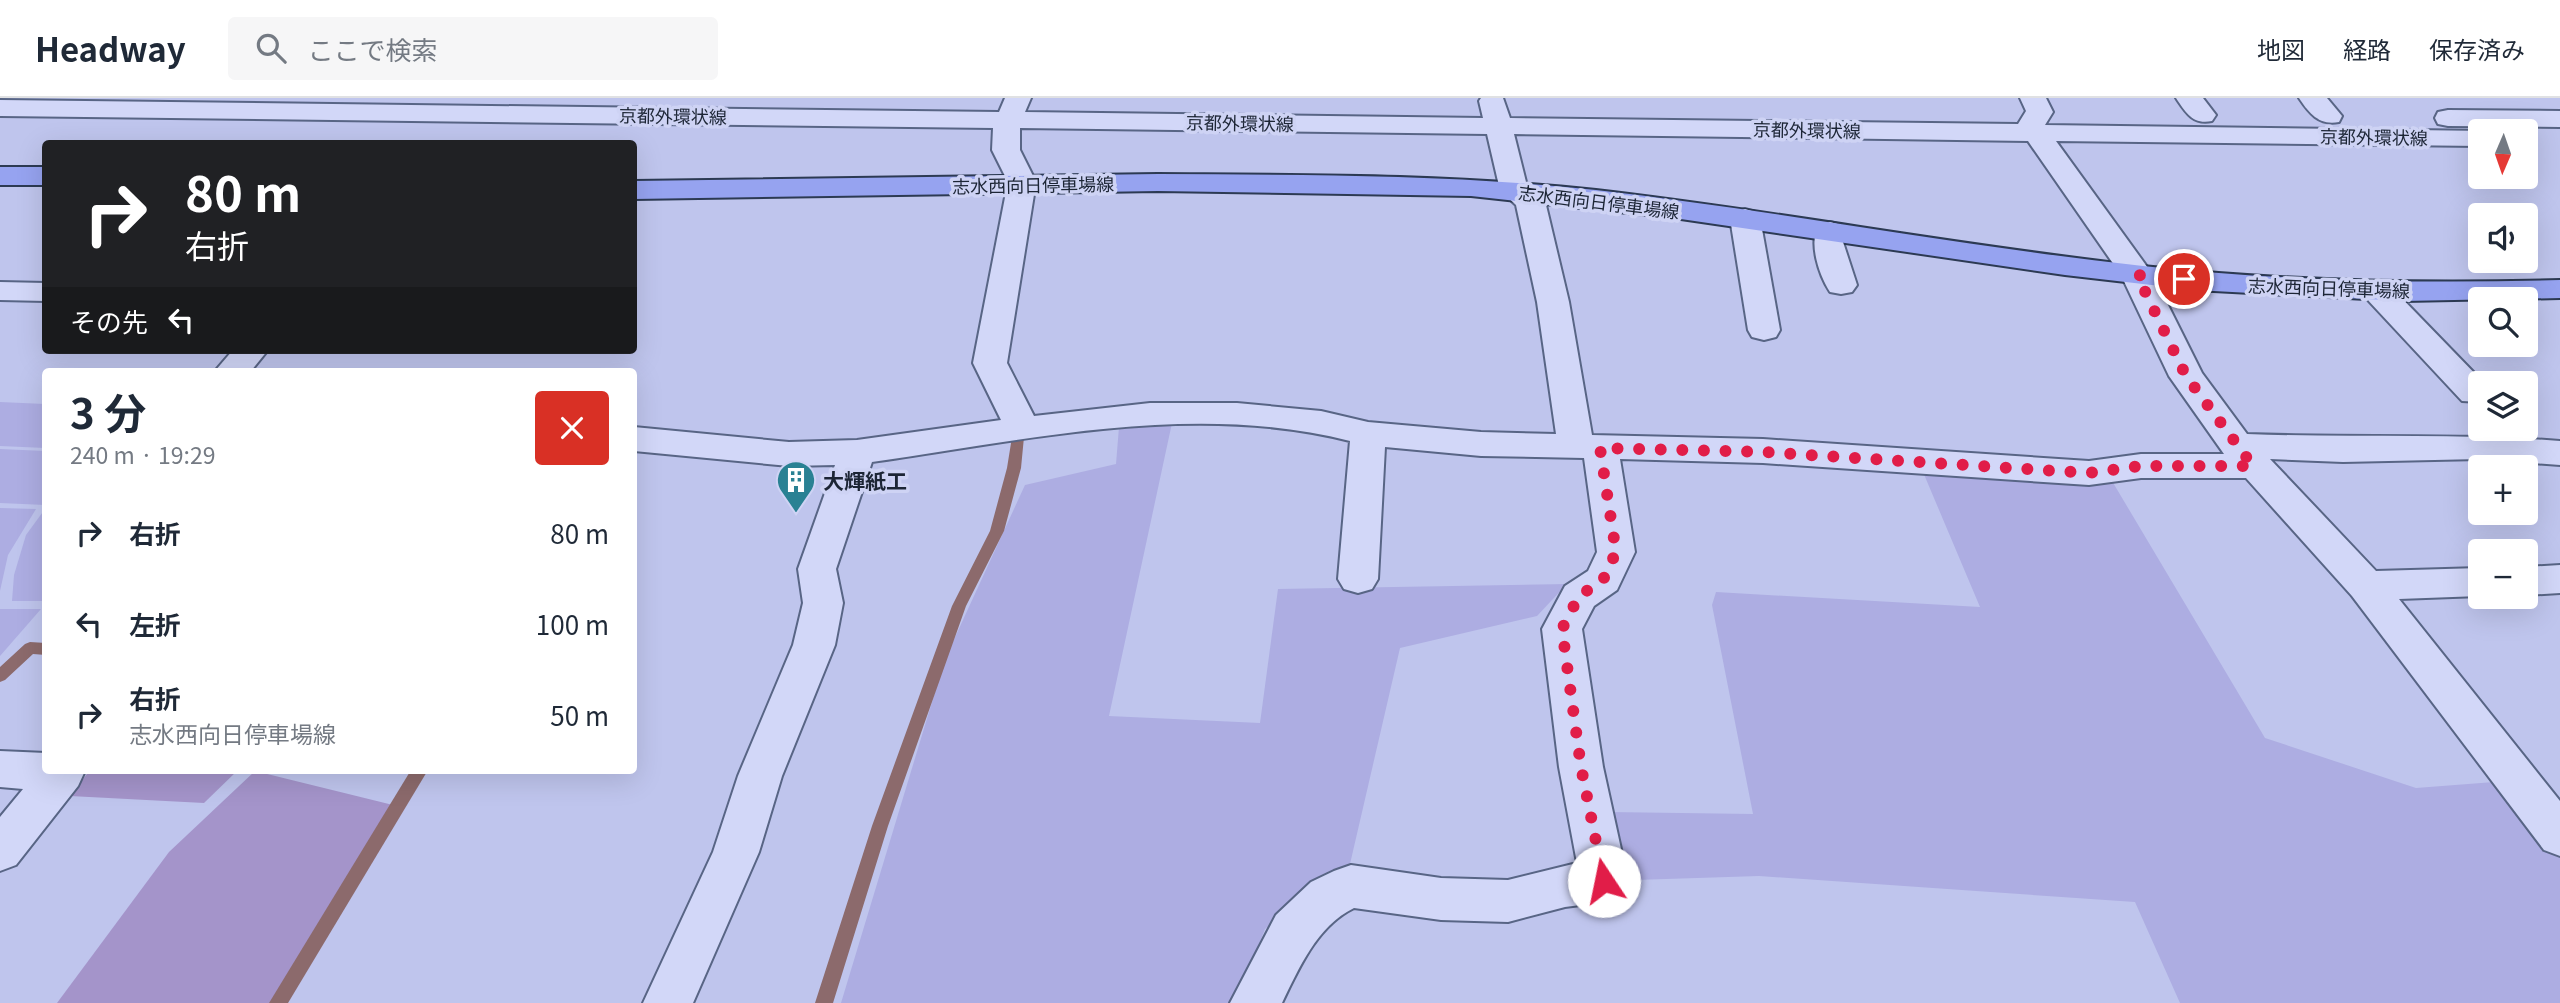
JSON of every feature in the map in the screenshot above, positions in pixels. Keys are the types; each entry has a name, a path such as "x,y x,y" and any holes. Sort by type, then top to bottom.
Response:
{"main road":[{"path":"0,176 42,176"},
{"name":"志水西向日停車場線","path":"637,190 1224,182 1514,190 1745,218 2137,275 2230,284 2376,290 2560,289"}],"street":[{"path":"440,134 459,113 506,98"},
{"name":"京都外環状線","path":"818,98 1015,106 2036,114 2468,137"},
{"name":"京都外環状線","path":"0,108 459,113 1279,101 1493,109"},
{"path":"1012,429 990,363 1014,183 1021,174 1004,149 1003,138 1015,106"},
{"name":"京都外環状線","path":"2036,114 2196,106 2320,107 2560,119"},
{"path":"1255,1003 1293,931 1328,897 1351,887 1441,899 1508,901 1565,886 1604,881 1581,767 1562,629 1579,596 1603,580 1616,552 1588,447 1530,201 1514,190 1493,109"},
{"path":"2036,114 2137,275 2186,376 2245,456 2366,586 2560,836"},
{"path":"2538,138 2560,139"},
{"path":"1745,218 1764,330"},
{"path":"1830,231 1828,242 1841,285"},
{"path":"2376,290 2468,387"},
{"path":"0,291 42,292"},
{"path":"235,368 247,354"},
{"path":"637,439 789,454 857,452 1012,429 1150,414 1237,414 1321,422 1368,434 1481,443 1763,452 2089,473 2245,456 2343,450 2480,447 2560,453"},
{"path":"1358,579 1368,434"},
{"path":"668,1003 736,852 760,776 814,645 823,603 817,569 857,452"},
{"path":"2538,580 2560,579"},
{"path":"2366,586 2468,582"},
{"path":"0,769 42,772"},
{"path":"0,851 61,774"}],"shaded area":[{"path":"0,402 42,404 42,448 0,446"},
{"path":"1172,423 1109,716 1260,723 1278,589 1567,584 1537,616 1400,648 1350,864 1310,890 1265,929 1236,1003 841,1003 945,659 1025,485 1116,464 1119,427"},
{"path":"0,449 42,451 42,505 0,503"},
{"path":"1923,472 2029,482 2112,481 2265,738 2416,788 2507,781 2560,854 2560,1003 2180,1003 2135,902 1759,876 1635,880 1617,866 1608,812 1753,814 1712,605 1716,592 1980,607"},
{"path":"0,508 36,509 8,555 0,591"},
{"path":"42,513 42,601 12,601 14,575 26,535"},
{"path":"0,609 41,609 0,656"},
{"path":"87,774 234,774 204,803 70,796"},
{"path":"252,774 267,774 393,805 273,1003 57,1003 169,852"}],"waterway":[{"path":"824,1003 880,826 959,606 997,531 1014,468 1018,437 1011,424"},
{"path":"0,676 30,648 42,649"},
{"path":"278,1003 418,774"}],"place":[{"name":"大輝紙工","path":"796,514"}],"route":[{"path":"1604,881 1581,767 1562,629 1579,596 1603,580 1616,552 1600,448 1763,452 2089,473 2141,466 2253,466 2186,376 2137,275 2184,279"}]}
